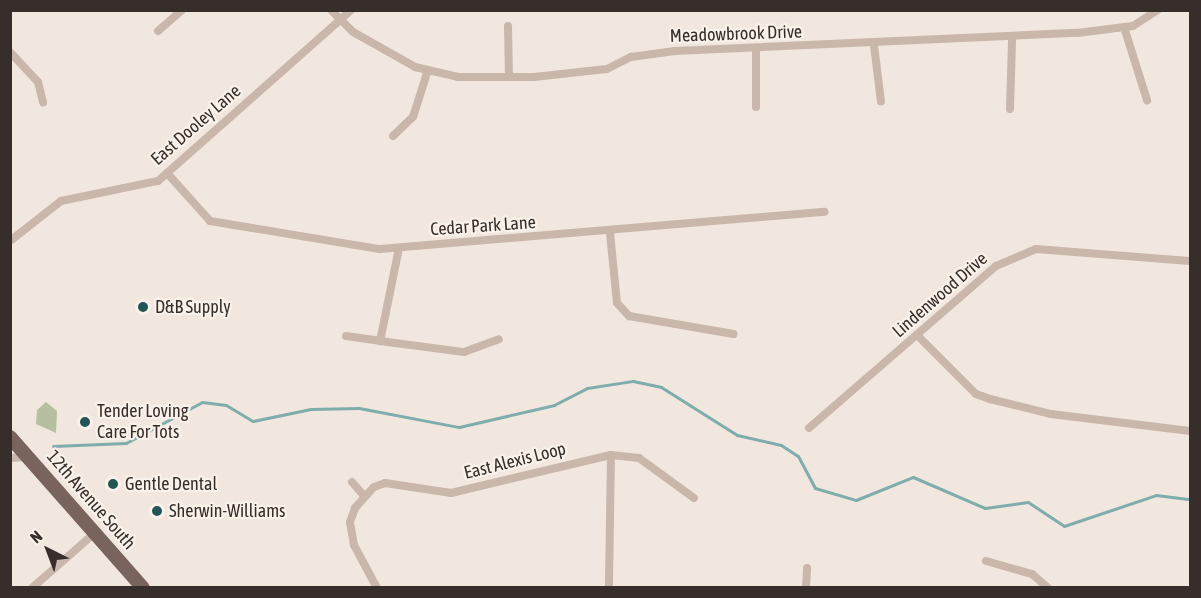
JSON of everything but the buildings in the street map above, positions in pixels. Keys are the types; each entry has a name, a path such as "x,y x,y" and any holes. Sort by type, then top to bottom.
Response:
{"main road":[{"name":"12th Avenue South","path":"10,437 97,531 143,588"}],"street":[{"path":"158,31 182,10"},
{"name":"Meadowbrook Drive","path":"332,10 340,20 385,52 428,70 509,77 606,69 631,57 675,51 756,52 1012,40 1124,27 1158,10"},
{"name":"East Dooley Lane","path":"10,241 61,201 158,181 351,10"},
{"path":"508,26 509,77"},
{"path":"1124,27 1147,100"},
{"path":"1010,109 1012,40"},
{"path":"874,45 881,102"},
{"path":"10,52 38,82 44,102"},
{"path":"756,52 756,106"},
{"path":"393,136 413,117 428,70"},
{"name":"Cedar Park Lane","path":"167,173 210,221 399,248 610,233 824,212"},
{"path":"610,233 617,303 629,316 733,334"},
{"path":"381,341 399,248"},
{"name":"Lindenwood Drive","path":"809,428 918,336 996,266 1036,249 1191,261"},
{"path":"346,336 464,352 499,339"},
{"path":"918,336 976,394 990,399 1051,414 1191,431"},
{"path":"609,588 611,455 639,458 694,498"},
{"name":"East Alexis Loop","path":"364,496 385,483 451,494 471,491 611,455"},
{"path":"10,458 29,457"},
{"path":"352,482 364,496 350,522 354,544 377,588"},
{"path":"32,588 97,531"},
{"path":"986,561 1032,574 1048,588"},
{"path":"806,588 807,568"}],"green space":[{"path":"46,402 57,411 56,433 36,424 37,410"}],"waterway":[{"path":"53,446 126,443 202,402 226,405 253,421 311,409 359,408 459,427 554,405 587,388 633,381 661,387 737,435 781,445 798,456 815,488 856,500 913,477 985,508 1028,502 1064,526 1156,495 1190,499"}],"place":[{"name":"D&B Supply","path":"143,307"},
{"name":"Tender Loving Care For Tots","path":"85,422"},
{"name":"Gentle Dental","path":"113,484"},
{"name":"Sherwin-Williams","path":"157,511"}]}
